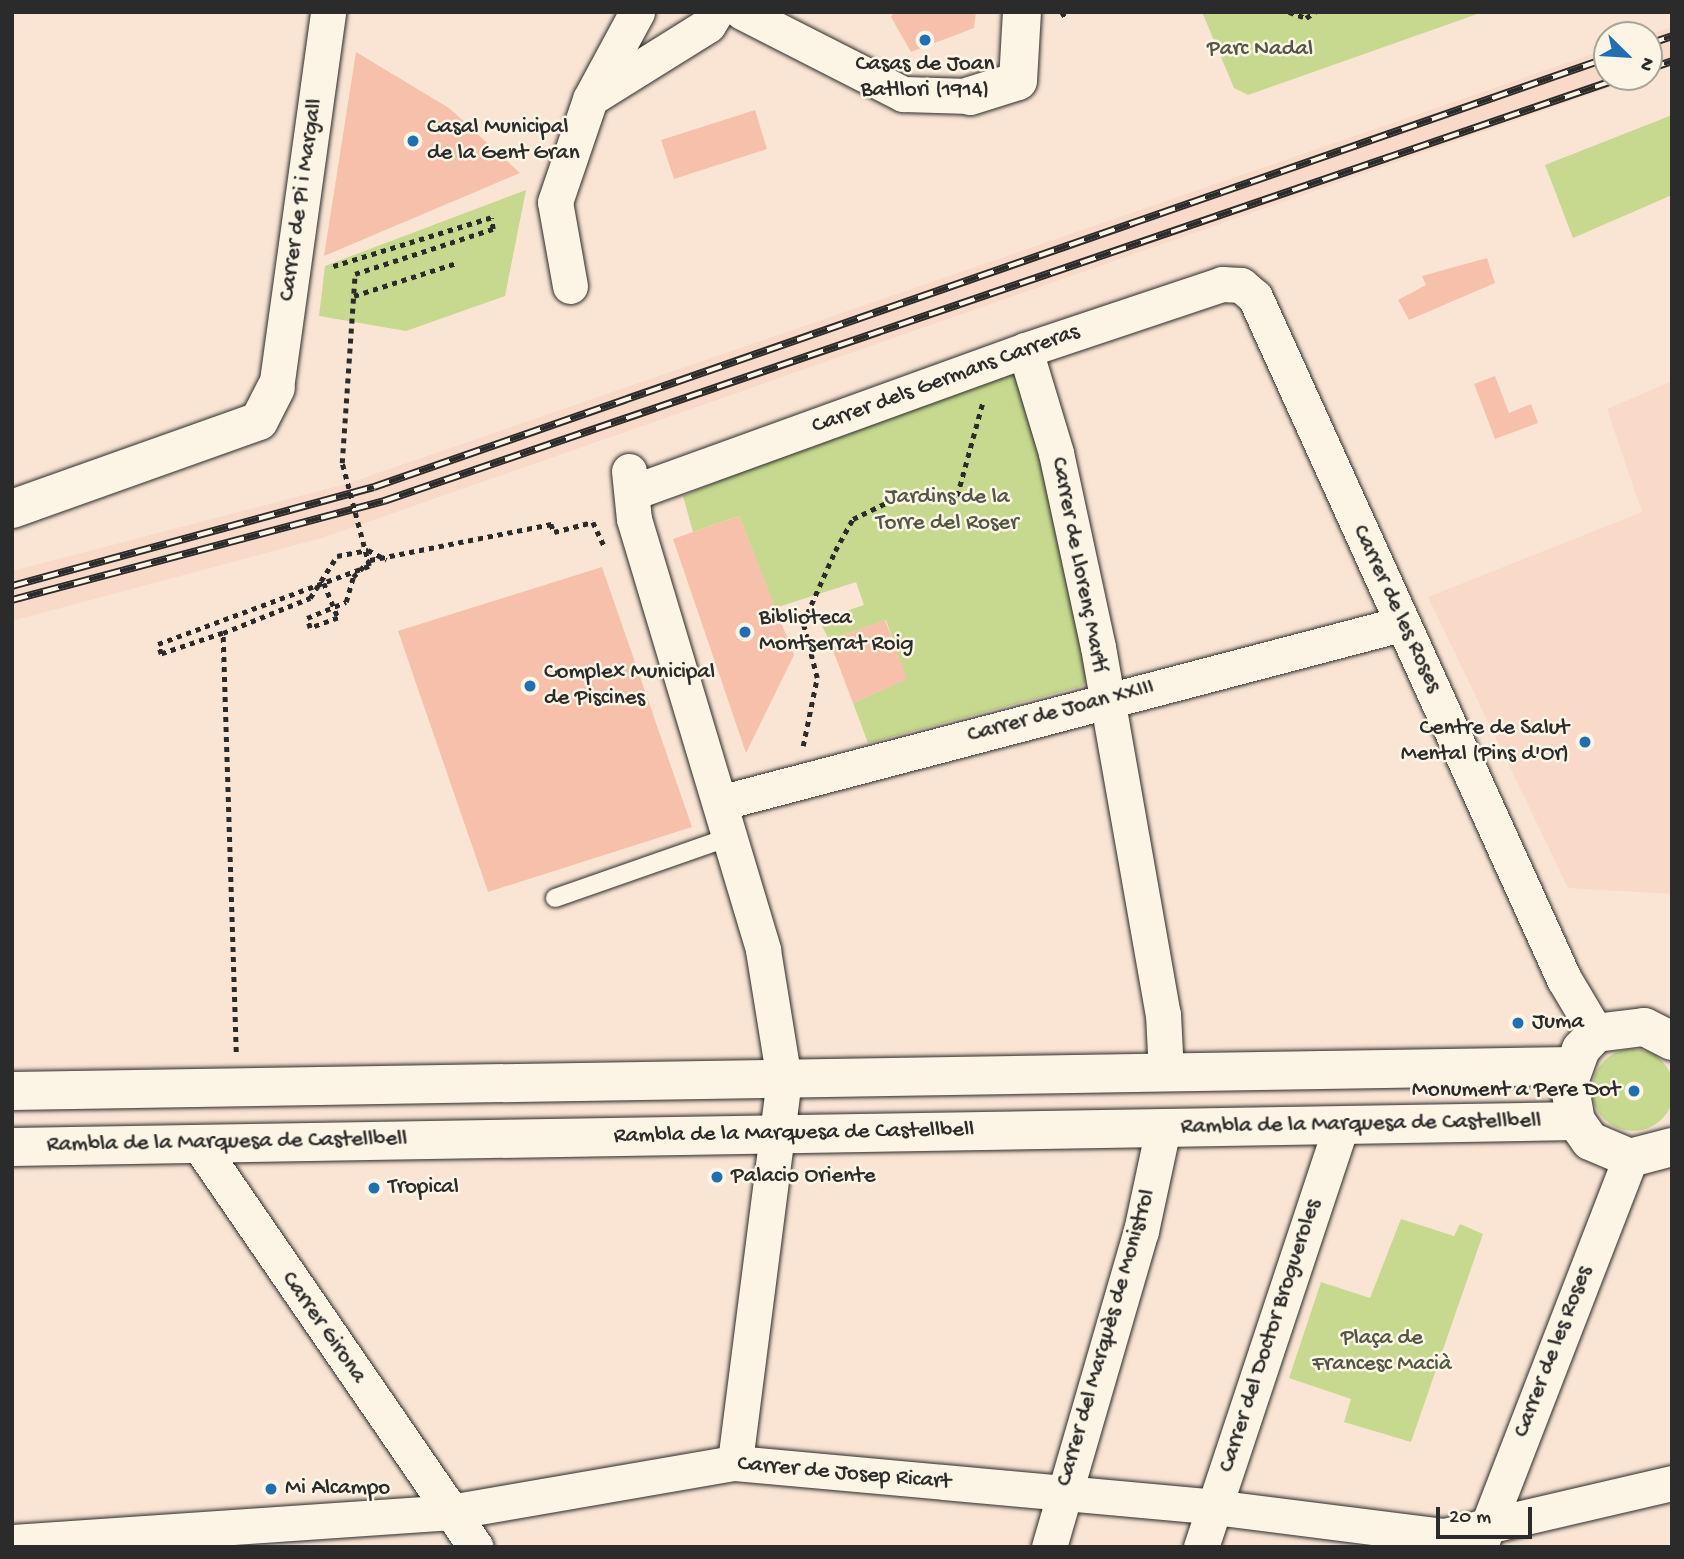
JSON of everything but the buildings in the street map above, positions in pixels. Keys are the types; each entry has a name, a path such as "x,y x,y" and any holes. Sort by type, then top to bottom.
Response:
{"street":[{"name":"Carrer de Pi i Margall","path":"276,388 328,12"},
{"path":"570,286 555,202 590,99 637,12"},
{"path":"590,99 708,25 716,12"},
{"path":"741,12 903,94 970,96 1018,81 1022,12"},
{"name":"Carrer dels Germans Carreras","path":"723,802 634,519 633,481 1222,284 1241,285 1255,297"},
{"name":"Carrer de les Roses","path":"1255,297 1564,979 1596,1033"},
{"name":"Carrer de Llorenç Martí","path":"1025,350 1081,561 1104,701 1163,1014 1166,1073"},
{"path":"12,509 259,421 276,388"},
{"name":"Carrer de Joan XXIII","path":"723,802 1401,624"},
{"path":"723,802 763,950 784,1079 734,1463"},
{"path":"1672,1041 1644,1027 1596,1033 1574,1066 1569,1082 1576,1121 1590,1141 1630,1158 1672,1147"},
{"path":"12,1091 1574,1066"},
{"name":"Rambla de la Marquesa de Castellbell","path":"12,1146 1576,1121"},
{"name":"Carrer del Doctor Brogueroles","path":"1201,1547 1341,1125"},
{"name":"Carrer del Marquès de Monistrol","path":"1049,1547 1141,1231 1163,1128"},
{"name":"Carrer Girona","path":"198,1143 476,1547"},
{"name":"Carrer de les Roses","path":"1483,1537 1630,1158"},
{"name":"Carrer de Josep Ricart","path":"12,1542 450,1512 734,1463 1214,1507 1444,1536 1483,1537 1672,1483"}],"lane":[{"path":"555,898 732,836"}],"path":[{"path":"1062,12 1067,20"},
{"path":"1289,12 1306,18 1315,12"},
{"path":"332,267 491,218 493,229 355,274 342,463 369,566 324,583 158,644 161,654 223,633 310,598 337,556 368,550 387,560"},
{"path":"354,296 457,263"},
{"path":"800,758 817,678 803,623 835,551 853,519 896,498 957,496 986,392"},
{"path":"324,583 338,618 310,628 307,618 346,603 361,566 551,524 554,531 593,522 607,553"},
{"path":"223,633 236,1057"}],"shaded area":[{"path":"1672,27 1672,66 1663,69 1663,30"},
{"path":"1593,54 1593,91 1600,91 322,538 12,621 12,571 346,484"},
{"name":"Centre de Salut Mental (Pins d'Or)","path":"1672,381 1672,894 1568,888 1428,597 1642,512 1607,409"}],"green space":[{"name":"Parc Nadal","path":"1202,12 1483,12 1248,95 1234,88"},
{"path":"1672,115 1672,195 1573,238 1545,165"},
{"path":"526,190 505,296 406,331 319,316 325,266"},
{"name":"Jardins de la Torre del Roser","path":"1024,364 1091,667 1083,686 868,743 853,703 906,679 886,620 829,640 819,620 864,605 856,582 775,608 739,516 693,532 683,496 876,414"},
{"path":"1633,1049 1649,1052 1662,1061 1671,1074 1674,1090 1671,1106 1662,1119 1649,1128 1633,1131 1617,1128 1604,1119 1595,1106 1592,1090 1595,1074 1604,1061 1617,1052"},
{"name":"Plaça de Francesc Macià","path":"1401,1219 1454,1236 1460,1224 1483,1234 1411,1442 1344,1422 1351,1399 1289,1378 1321,1282 1370,1298"}],"railway":[{"path":"1663,39 1672,36"},
{"path":"1663,64 1672,61"},
{"path":"12,586 374,487 1593,63"},
{"path":"12,600 384,501 1593,88"}],"place":[{"name":"Casas de Joan Batllori (1914)","path":"925,40"},
{"name":"Casal Municipal de la Gent Gran","path":"413,141"},
{"name":"Biblioteca Montserrat Roig","path":"745,632"},
{"name":"Complex Municipal de Piscines","path":"530,686"},
{"name":"Centre de Salut Mental (Pins d'Or)","path":"1585,742"},
{"name":"Juma","path":"1518,1023"},
{"name":"Monument a Pere Dot","path":"1634,1091"},
{"name":"Palacio Oriente","path":"717,1177"},
{"name":"Tropical","path":"374,1188"},
{"name":"Mi Alcampo","path":"271,1489"}]}
